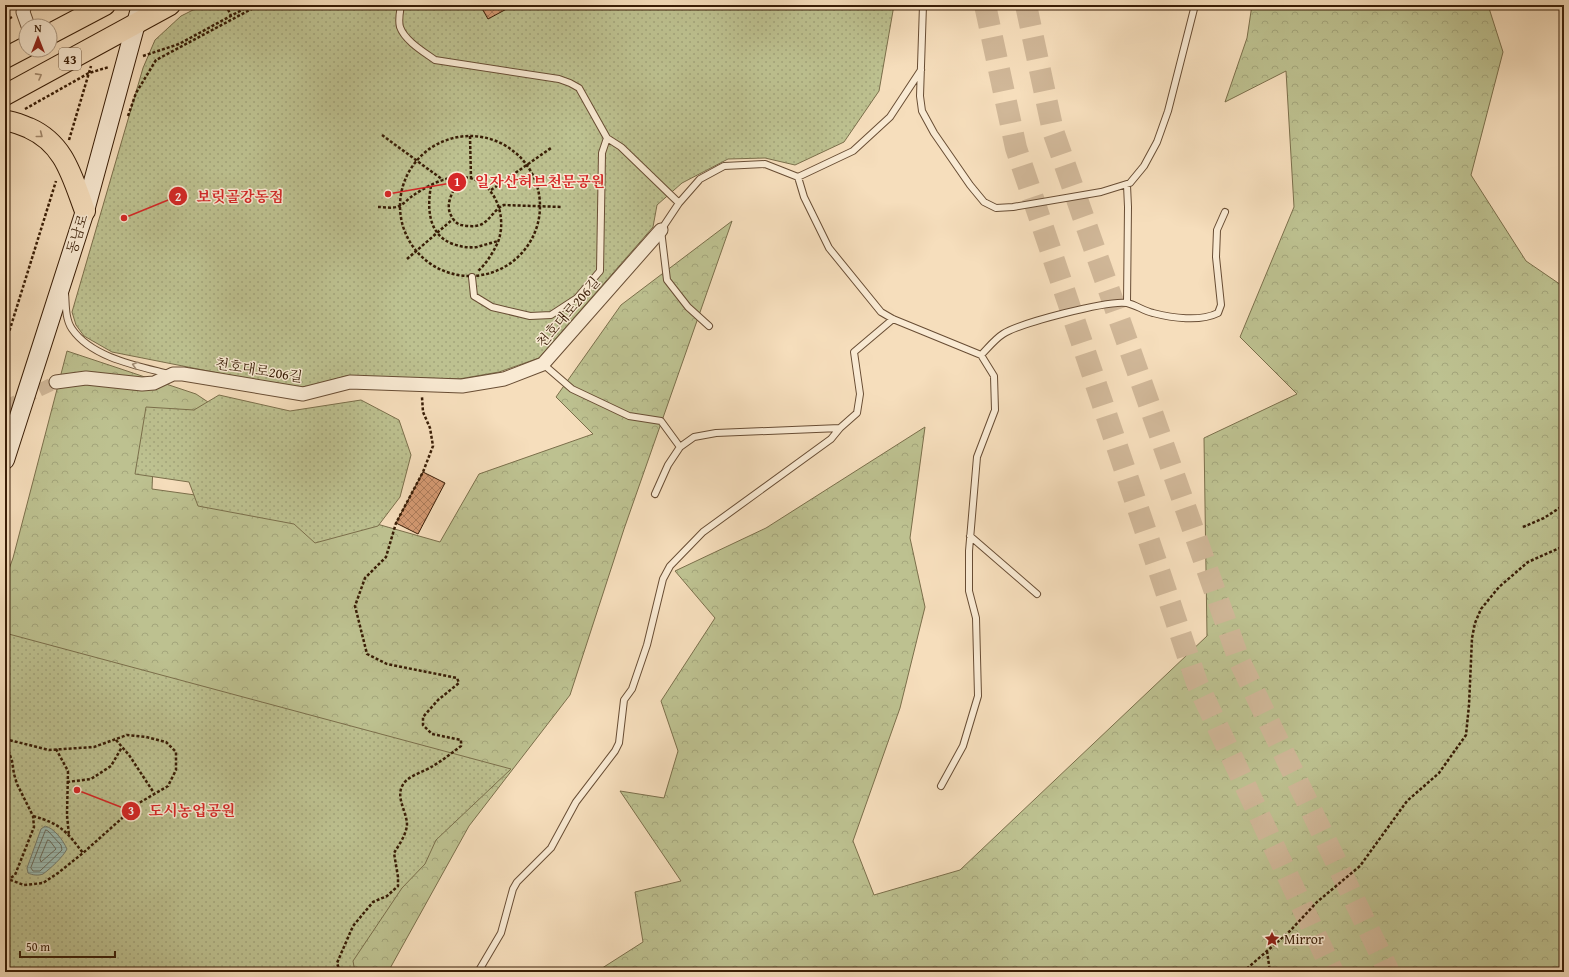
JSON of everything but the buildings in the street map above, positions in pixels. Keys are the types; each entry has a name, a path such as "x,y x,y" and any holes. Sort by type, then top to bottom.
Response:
{"main road":[{"name":"43","path":"58,30 105,5"},
{"name":"43","path":"5,95 138,14 170,5"},
{"name":"동남로","path":"5,460 63,275 85,211 138,14"},
{"path":"5,58 18,51"},
{"path":"5,121 12,121 36,131 56,148 68,164 85,211"}],"street":[{"path":"25,5 23,12 25,18"},
{"name":"천호대로206길","path":"56,382 86,378 142,384 154,383 173,374 184,374 303,394 350,382 462,386 504,379 543,364 661,230"}],"lane":[{"path":"401,5 399,18 400,27 419,50 435,60 559,79 579,88 607,138 622,147 679,203"},
{"path":"923,5 920,96 922,112 934,133 984,202 996,208 1014,207 1101,192 1130,183 1144,166 1158,142 1168,112 1196,5"},
{"path":"921,70 890,117 853,151 798,177 804,197 829,248 881,312 893,319 981,355 994,376 995,410 977,457 970,536 969,591 976,618 978,696 963,746 941,786"},
{"path":"472,277 474,296 492,307 530,316 551,315 577,298 600,271 602,153 607,138"},
{"name":"천호대로206길","path":"661,230 679,203 700,179 724,166 766,164 798,177"},
{"path":"1127,184 1127,303"},
{"path":"981,355 1003,334 1023,325 1102,305 1127,303 1152,313 1182,318 1209,318 1218,313 1221,305 1216,257 1217,230 1225,212"},
{"path":"661,230 667,280 688,307 709,326"},
{"path":"63,275 68,317 72,328 85,342 108,356 139,366 173,374"},
{"path":"478,972 501,933 513,889 551,848 576,802 615,751 619,743 624,700 632,689 647,645 664,579 670,566 703,532 831,439 840,428 857,413 860,394 854,352 893,319"},
{"path":"543,364 572,389 629,416 661,421 680,447"},
{"path":"655,494 668,465 680,447 694,437 716,433 840,428"},
{"path":"970,536 1037,594"}],"path":[{"path":"226,5 231,16"},
{"path":"181,47 179,44 251,5"},
{"path":"125,124 136,93 156,60 259,5"},
{"path":"24,109 89,73"},
{"path":"382,135 443,180"},
{"path":"470,136 471,179"},
{"path":"470,136 486,138 502,143 516,152 527,164 535,177 541,206 538,228 528,247 513,263 494,273 472,277 456,276 441,271 427,263 416,252 407,238 401,223 399,207 400,194 404,182 416,160 441,142 470,136"},
{"path":"491,190 551,148"},
{"path":"462,177 453,190 448,204 450,214 453,220 458,224 470,226 480,225 490,218 499,207 504,205 562,207"},
{"path":"378,207 399,207 419,191 443,180 462,177 483,184 491,190 499,207 501,223 498,240 492,254 483,267 472,277"},
{"path":"431,185 429,210 437,233 448,242 462,247 476,247 498,240"},
{"path":"407,259 453,220"},
{"path":"340,972 337,963 353,926 373,902 388,896 398,886 394,853 402,840 407,825 400,789 405,782 434,766 462,746 461,740 432,734 423,725 423,717 438,700 459,683 457,678 387,664 367,654 355,606 365,578 386,557 396,523 423,472 433,446 430,428 423,412 422,385"},
{"path":"1523,527 1544,518 1564,505"},
{"path":"1243,972 1290,931 1317,902 1360,866 1407,801 1439,772 1466,735 1472,638 1475,623 1481,610 1499,587 1528,562 1564,546"},
{"path":"5,740 49,750 94,747 127,735 146,736 166,742 176,752 176,770 168,786 139,803 84,853 43,883 24,885 7,878"},
{"path":"5,740 12,761 17,784 33,816 34,827 15,875 7,878"},
{"path":"116,740 129,755 154,793"},
{"path":"67,782 91,780 112,766 122,747"},
{"path":"56,749 68,771 67,815 70,836"},
{"path":"33,816 46,820 63,829 84,853"},
{"path":"1267,951 1270,972"}],"green space":[{"path":"203,5 894,5 879,91 844,142 795,165 765,158 728,159 682,183 657,205 653,227 539,358 499,372 459,379 346,376 299,389 112,352 84,336 76,325 72,312 143,68 155,40 181,16"},
{"path":"1252,5 1488,5 1503,52 1471,175 1526,261 1564,287 1564,972 596,972 643,942 635,892 681,881 620,791 664,798 678,751 661,701 715,618 675,571 766,528 925,427 910,538 925,607 900,708 853,841 874,895 960,870 1207,636 1204,438 1297,394 1240,337 1294,207 1286,71 1225,102 1247,38"},
{"path":"732,221 624,529 570,695 469,826 388,972 5,972 5,580 13,558 67,351 196,394 214,406 155,420 152,489 370,522 440,542 479,474 593,434 556,397 621,305"},
{"path":"219,395 290,411 361,400 399,420 411,455 400,497 378,526 315,543 294,524 198,506 189,482 135,474 146,407 194,410"},
{"path":"5,633 511,769 436,840 425,864 402,888 353,961 355,972 5,972"}],"water":[{"path":"45,826 52,829 58,835 67,849 63,856 43,874 31,874 28,873 27,868 41,829"}],"tunnel":[{"path":"985,5 1016,148 1197,683 1333,972"},
{"path":"1026,5 1053,131 1239,660 1389,972"},
{"path":"5,407 56,382"}],"place":[{"name":"일자산허브천문공원","path":"388,194"},
{"name":"보릿골강동점","path":"124,218"},
{"name":"도시농업공원","path":"77,790"},
{"name":"Mirror","path":"1272,939"}]}
